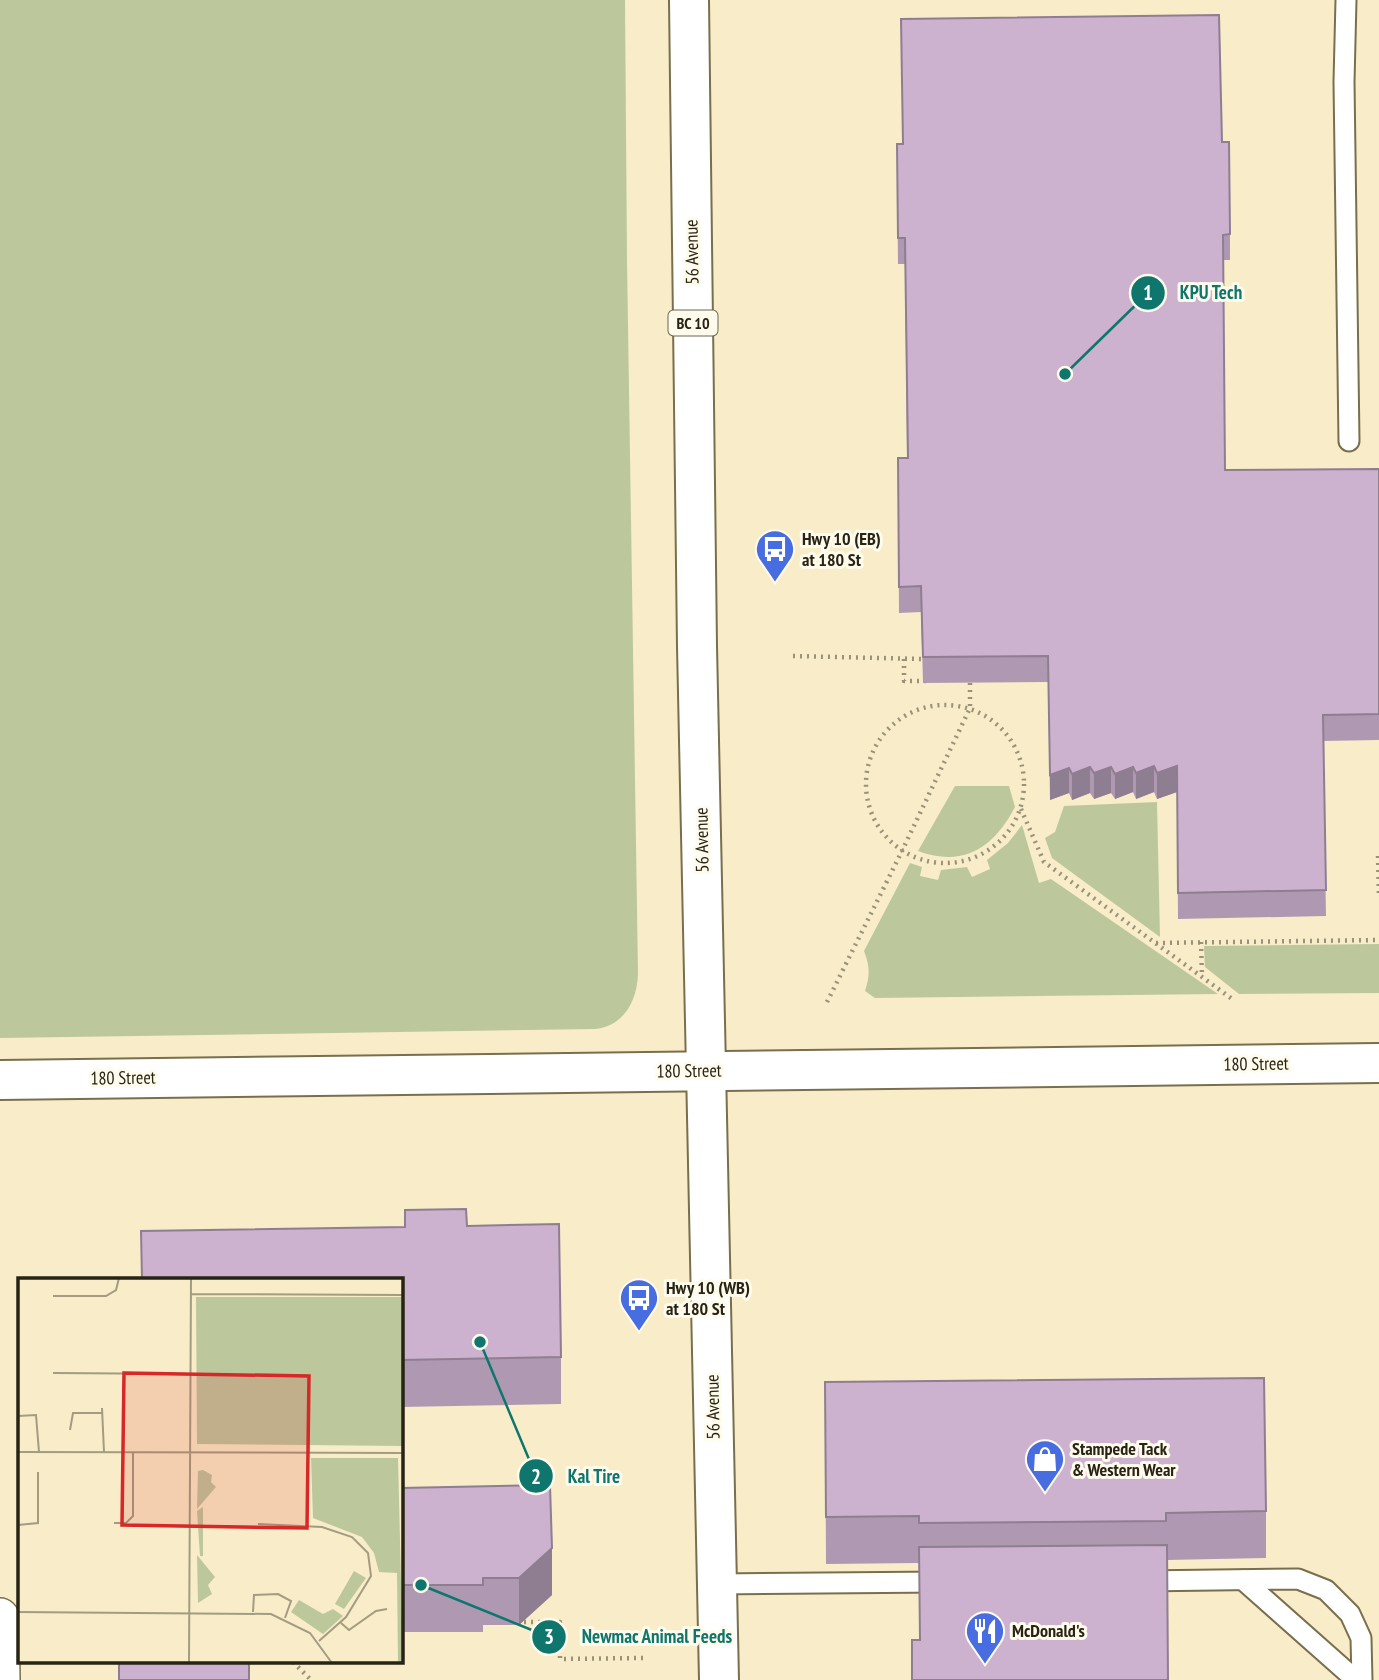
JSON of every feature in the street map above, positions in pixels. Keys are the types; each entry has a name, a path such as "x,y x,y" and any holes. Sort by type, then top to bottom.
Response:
{"main road":[{"name":"56 Avenue","path":"688,0 697,632 719,1680"},
{"name":"180 Street","path":"0,1080 1379,1063"}],"street":[{"path":"0,1617 1,1680"}],"lane":[{"path":"1346,0 1344,82 1349,441"},
{"path":"1121,1581 1298,1579 1326,1590 1350,1614 1361,1638 1362,1680"},
{"path":"1243,1580 1356,1680"},
{"path":"717,1584 957,1582"}],"path":[{"path":"793,656 922,659"},
{"path":"904,659 904,681 931,681"},
{"path":"827,1002 970,708 971,680 958,680"},
{"path":"945,704 970,708 993,720 1010,738 1021,761 1025,785 1021,809 1010,830 993,847 972,859 948,863 924,861 902,851 883,834 872,812 866,787 869,762 880,738 898,720 920,709 945,704"},
{"path":"1021,809 1044,862 1236,1001"},
{"path":"1378,856 1379,897"},
{"path":"1154,943 1379,940"},
{"path":"1201,942 1202,976"},
{"path":"509,1622 560,1622 561,1659 644,1658"},
{"path":"245,1662 245,1671"},
{"path":"294,1662 311,1680"}],"green space":[{"path":"0,0 625,0 638,974 632,1002 614,1023 595,1029 0,1038"},
{"path":"955,786 1009,786 1015,807 997,833 976,850 950,857 918,851"},
{"path":"1157,802 1160,937 1052,858 1045,838 1055,832 1064,806"},
{"path":"1022,825 1039,883 1051,879 1218,994 875,998 865,991 869,971 864,951 910,863 922,867 920,876 938,880 941,870 967,867 972,877 990,869 987,860 1008,843"},
{"path":"1379,944 1379,993 1239,994 1205,967 1204,946"}],"building":[{"path":"1219,15 1222,142 1229,142 1230,234 1223,235 1225,470 1379,469 1379,714 1323,715 1326,890 1178,893 1177,766 1157,773 1154,766 1136,773 1133,767 1115,774 1111,767 1094,773 1090,767 1072,774 1069,768 1050,775 1048,656 923,657 921,586 899,587 898,458 908,458 905,238 898,238 897,144 903,144 901,19"},
{"path":"466,1209 467,1226 559,1224 561,1357 402,1360 402,1278 142,1278 141,1231 405,1227 405,1210"},
{"name":"Stampede Tack & Western Wear","path":"1264,1378 1266,1511 1166,1513 1166,1521 919,1523 919,1516 826,1517 825,1382"},
{"path":"550,1485 552,1548 519,1578 483,1578 483,1585 402,1585 402,1488"},
{"path":"1167,1545 1168,1680 912,1680 912,1640 920,1640 919,1547"},
{"path":"119,1662 249,1662 249,1680 119,1680"}],"place":[{"name":"KPU Tech","path":"1065,374"},
{"name":"Hwy 10 (EB) at 180 St","path":"775,583"},
{"name":"Hwy 10 (WB) at 180 St","path":"639,1332"},
{"name":"Kal Tire","path":"480,1342"},
{"name":"Stampede Tack & Western Wear","path":"1045,1493"},
{"name":"Newmac Animal Feeds","path":"421,1585"},
{"name":"McDonald's","path":"985,1665"}]}
